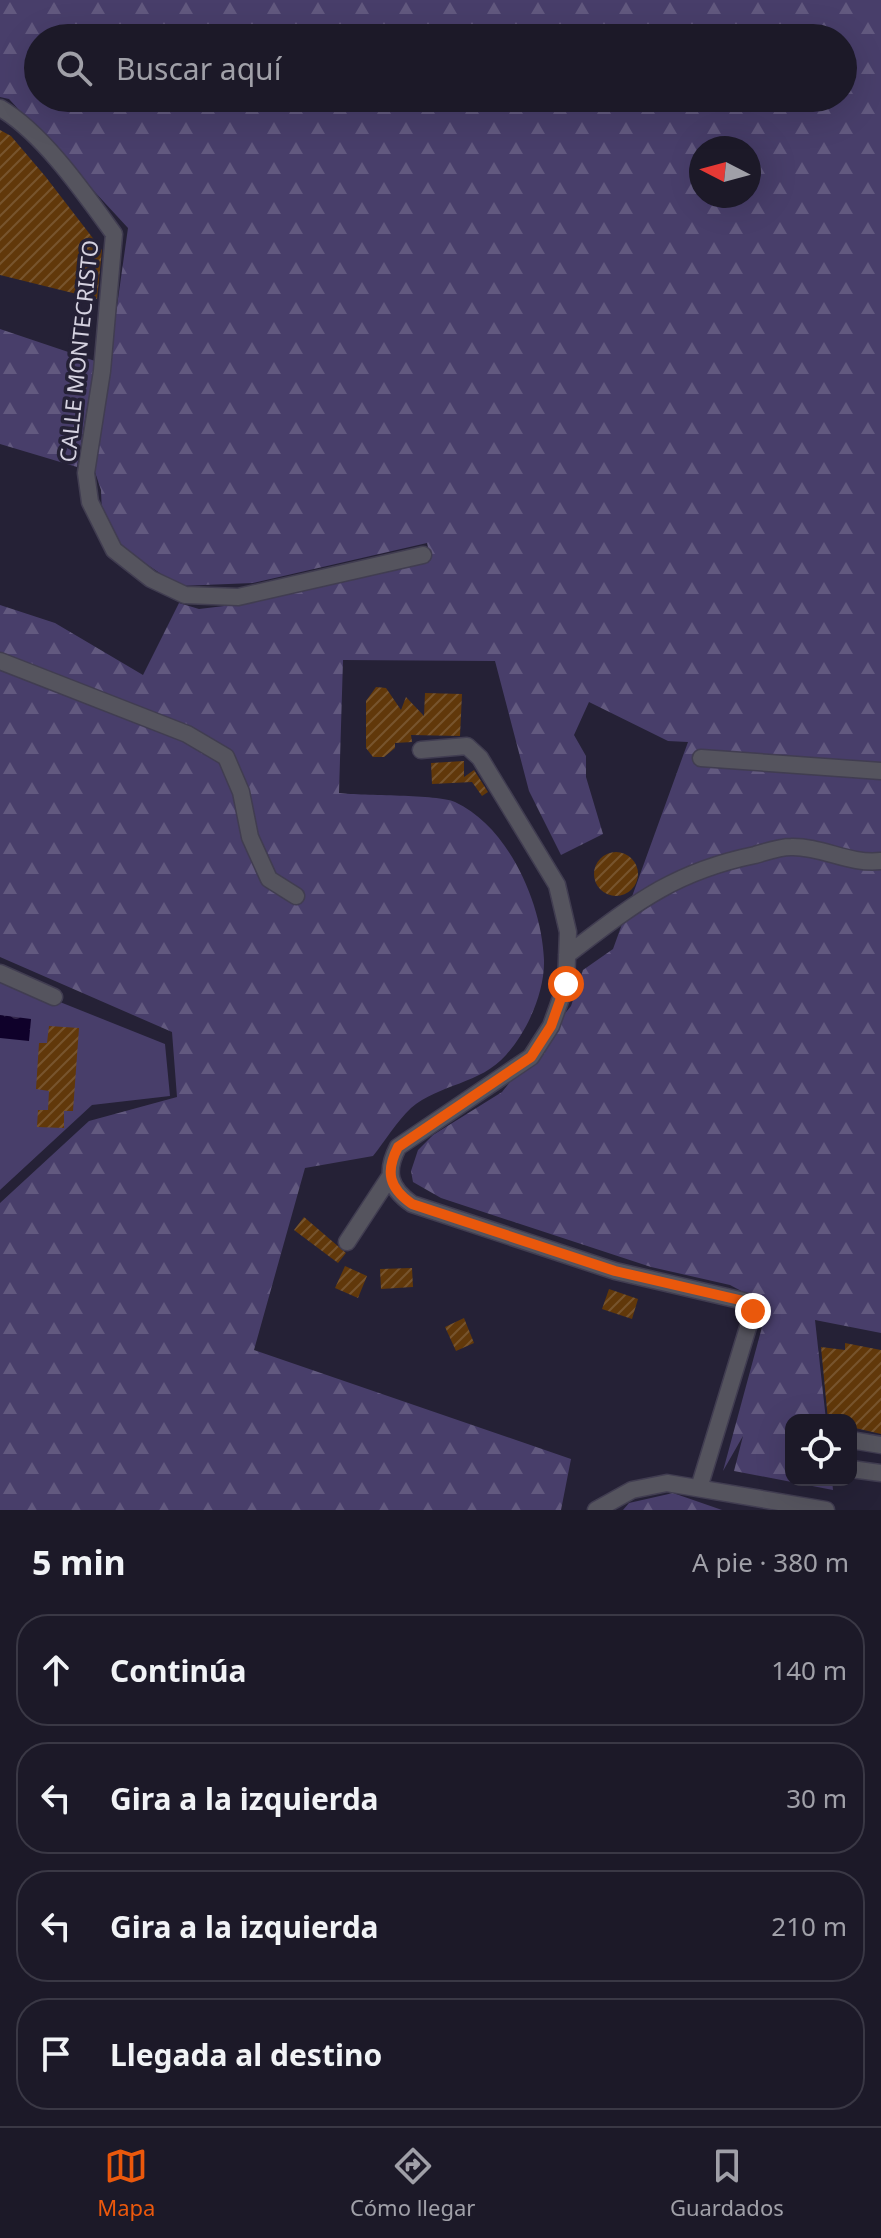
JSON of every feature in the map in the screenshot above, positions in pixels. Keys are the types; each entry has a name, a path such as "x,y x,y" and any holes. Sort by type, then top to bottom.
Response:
{"street":[{"name":"CALLE MONTECRISTO","path":"0,108 14,117 44,148 114,234 102,371 86,473 90,502 99,526 114,550 168,589 212,598 238,597 423,555"},
{"path":"0,661 187,734 226,757 241,792 250,837 269,879 296,896"},
{"path":"421,750 467,746 480,758 557,885 568,932 566,984 551,1026 531,1057 398,1147 390,1162 389,1178 396,1193 412,1204 615,1271 748,1302 753,1311 699,1488"},
{"path":"701,758 881,771"},
{"path":"567,955 648,894 708,864 790,847 836,853 867,863 881,861"},
{"path":"0,973 54,997"},
{"path":"347,1242 389,1178"},
{"path":"857,1441 881,1445"},
{"path":"857,1470 881,1473"},
{"path":"596,1510 632,1490 654,1484 699,1488 799,1508 826,1510"}],"green space":[{"path":"0,0 881,0 881,1333 815,1320 825,1414 785,1414 785,1481 734,1471 743,1436 723,1471 768,1305 730,1285 651,1267 441,1198 413,1182 411,1171 418,1150 433,1135 502,1092 571,1006 583,970 613,949 688,742 668,741 589,702 574,735 586,756 586,777 603,834 561,855 529,791 495,661 343,660 339,793 446,799 474,814 491,829 519,869 537,915 544,972 528,1023 514,1046 496,1065 411,1108 373,1156 305,1168 254,1350 571,1459 561,1510 0,1510 0,1203 89,1121 177,1097 172,1032 0,957 0,605 55,623 143,675 179,603 199,609 241,604 431,560 427,543 253,583 179,586 118,545 102,515 101,490 94,469 128,228 9,99 0,97"},
{"path":"0,329 95,361 77,467 0,444"},
{"path":"0,978 165,1044 170,1096 92,1105 0,1190"},
{"path":"812,1486 833,1486 833,1490"},
{"path":"673,1493 722,1510 623,1510 629,1503"}],"water":[{"path":"0,1015 31,1019 29,1041 0,1038"}],"building":[{"path":"0,130 11,136 45,176 102,250 97,299 0,275"},
{"path":"376,687 386,688 401,710 406,697 424,716 425,693 462,694 460,736 411,735 412,742 395,743 395,748 384,757 373,757 366,748 366,701"},
{"path":"464,761 464,777 474,770 488,792 482,796 472,782 432,784 431,763"},
{"path":"616,852 631,859 638,874 631,889 616,896 601,889 594,874 601,859"},
{"path":"49,1026 79,1028 73,1111 64,1111 64,1128 37,1127 38,1110 48,1110 49,1091 36,1089 39,1043 47,1043"},
{"path":"304,1217 346,1253 338,1263 294,1230"},
{"path":"345,1266 367,1276 358,1298 335,1288"},
{"path":"412,1268 413,1287 381,1289 380,1269"},
{"path":"609,1289 638,1299 632,1319 602,1309"},
{"path":"464,1318 474,1343 456,1351 445,1327"},
{"path":"845,1343 881,1350 881,1434 857,1428 857,1414 827,1414 821,1347 845,1350"}],"route":[{"path":"566,984 551,1026 531,1057 398,1147 390,1162 389,1178 396,1193 412,1204 615,1271 748,1302 753,1311"}]}
